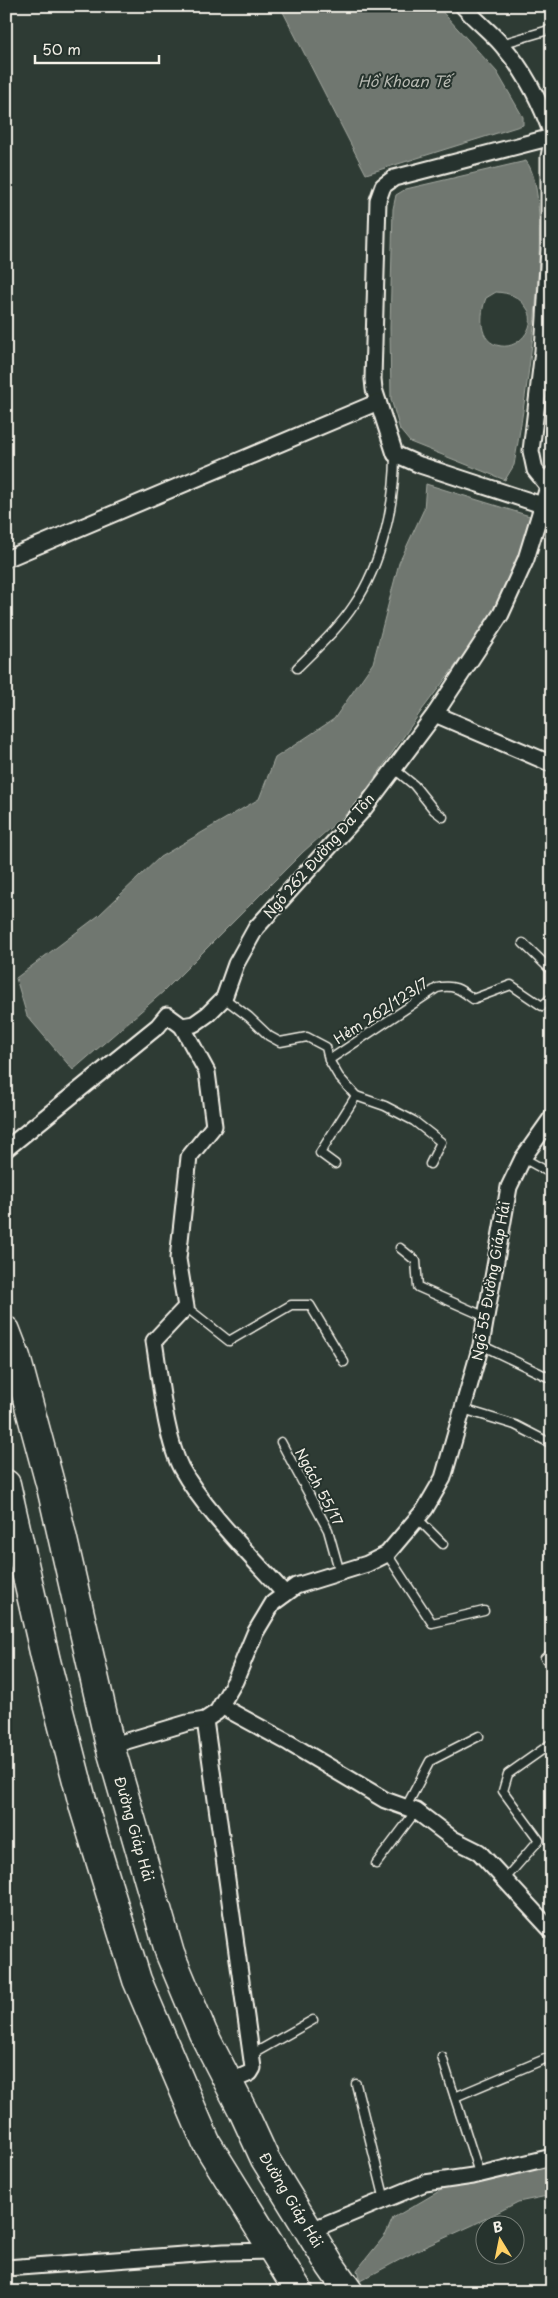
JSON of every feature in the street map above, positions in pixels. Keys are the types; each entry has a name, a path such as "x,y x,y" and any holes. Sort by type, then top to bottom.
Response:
{"highway":[{"name":"Đường Giáp Hải","path":"6,1331 16,1358 51,1487 110,1746 170,1954 202,2033 229,2082 265,2159 349,2292"},
{"path":"6,1484 46,1661 103,1872 137,1980 206,2142 299,2292"},
{"path":"46,1661 88,1650"},
{"path":"103,1872 142,1858"},
{"path":"273,2251 309,2231"}],"street":[{"path":"463,6 501,44 524,74 544,111 551,135 549,158 549,249 543,351 531,451 535,470 551,482"},
{"path":"542,505 420,465 395,454 374,389 373,379 378,200 383,186 394,178 551,135"},
{"path":"6,559 378,402"},
{"name":"Ngõ 262 Đường Đa Tôn","path":"182,1026 194,1024 208,1014 224,998 236,964 256,928 363,810 435,714 501,614 526,559 551,482"},
{"path":"435,714 552,764"},
{"path":"6,1149 158,1026 166,1015 182,1026 207,1072 214,1126 189,1157 178,1259 186,1307 154,1341 170,1434 180,1467 204,1501 285,1594"},
{"name":"Ngõ 55 Đường Giáp Hải","path":"110,1746 187,1723 205,1720 221,1706 247,1656 255,1633 273,1603 296,1586 340,1573 387,1554 418,1519 443,1478 481,1346 509,1187 523,1158 552,1117"},
{"path":"221,1706 289,1743 385,1800 411,1809 453,1838 479,1852 552,1931"},
{"path":"205,1720 251,2055 252,2072 229,2082"},
{"path":"309,2231 425,2183 552,2157"},
{"path":"6,2268 224,2252 273,2251"}],"lane":[{"path":"501,44 552,29"},
{"path":"297,668 329,636 354,606 370,578 394,497 395,454"},
{"path":"393,768 414,784 434,810 443,817"},
{"path":"523,943 552,971"},
{"name":"Hẻm 262/123/7","path":"329,1060 437,988 448,985 458,988 473,999 511,985 542,1006 552,997"},
{"path":"224,998 249,1017 269,1036 280,1042 307,1037 326,1047 329,1060 339,1077 356,1096 385,1106 414,1121 441,1142 430,1164"},
{"path":"335,1164 320,1153 356,1096"},
{"path":"523,1158 552,1174"},
{"path":"400,1248 416,1260 418,1287 486,1317"},
{"path":"186,1307 230,1340 291,1305 310,1305 344,1362"},
{"path":"481,1346 552,1379"},
{"path":"463,1409 515,1425 552,1444"},
{"name":"Ngách 55/17","path":"281,1442 328,1530 340,1573"},
{"path":"418,1519 443,1544"},
{"path":"387,1554 432,1622 484,1611"},
{"path":"545,1658 552,1653"},
{"path":"376,1864 411,1809 430,1761 478,1736"},
{"path":"504,1880 539,1840 503,1791 508,1774 552,1744"},
{"path":"251,2055 313,2020"},
{"path":"455,2097 552,2056"},
{"path":"442,2058 479,2173"},
{"path":"356,2084 385,2200"}],"water":[{"name":"Hồ Khoan Tế","path":"280,6 437,6 497,72 523,117 523,125 366,174"},
{"path":"526,161 535,183 539,218 536,307 525,400 514,465 505,480 410,442 400,430 391,399 390,328 393,209 396,195 406,189","holes":["496,292 510,294 517,298 523,303 529,313 530,320 526,334 508,346 493,344 484,333 482,326 482,311 486,298"]},
{"path":"426,484 533,517 501,605 422,710 356,805 303,852 163,992 73,1070 27,1016 16,978 98,916 160,857 259,799 275,758 334,719 373,663 399,563 424,509"},
{"path":"552,2164 552,2195 518,2202 491,2216 476,2216 476,2223 418,2250 360,2281 357,2270 386,2234 393,2218 460,2179"}]}
